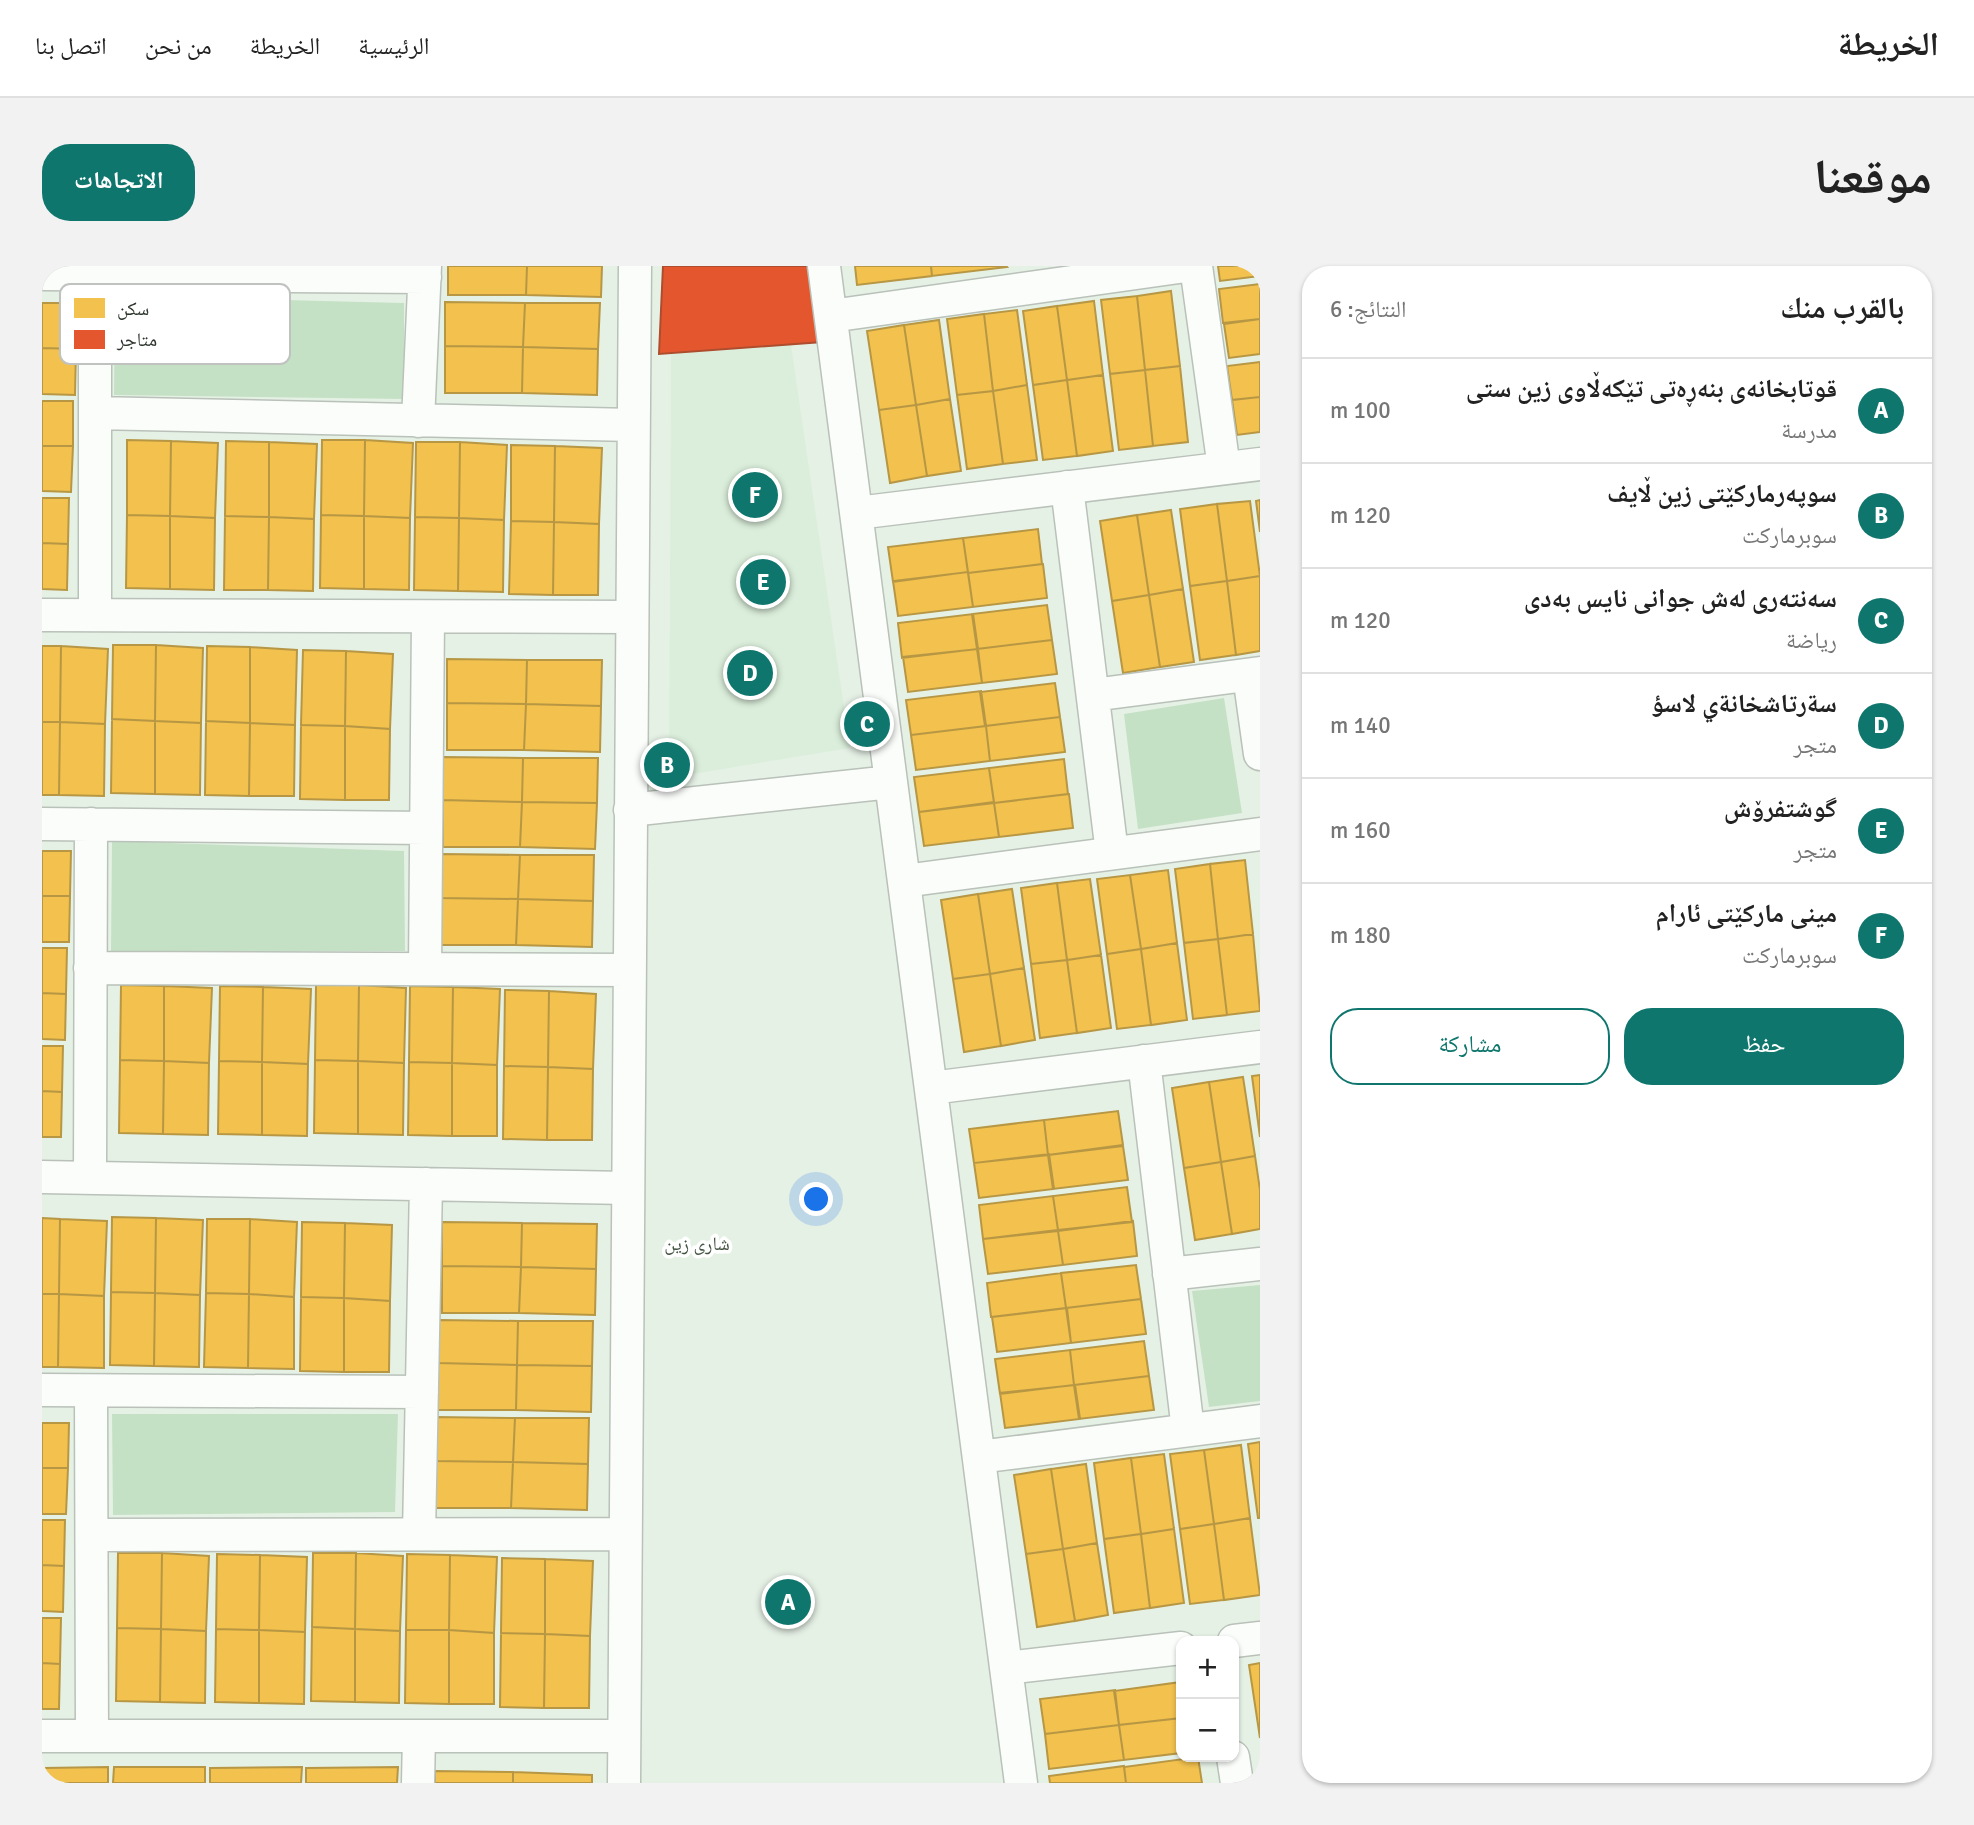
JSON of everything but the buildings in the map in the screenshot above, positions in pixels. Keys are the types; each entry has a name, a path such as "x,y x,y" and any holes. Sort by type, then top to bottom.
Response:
{"street":[{"path":"624,1783 635,266"},
{"path":"824,266 1021,1783"},
{"path":"831,316 1039,276 1186,266"},
{"path":"1196,266 1224,468"},
{"path":"42,274 425,271 418,421"},
{"path":"95,275 95,284"},
{"path":"94,615 95,364"},
{"path":"95,413 633,425"},
{"path":"857,513 1260,464"},
{"path":"1067,487 1112,853"},
{"path":"42,615 631,617"},
{"path":"425,969 428,617"},
{"path":"1093,695 1254,674 1260,754"},
{"path":"630,810 891,782"},
{"path":"42,824 426,828"},
{"path":"90,824 90,1178"},
{"path":"904,881 1260,834"},
{"path":"90,968 629,970"},
{"path":"931,1088 1260,1047"},
{"path":"1144,1061 1188,1430"},
{"path":"42,1177 627,1188"},
{"path":"419,1534 426,1184"},
{"path":"1169,1274 1260,1264"},
{"path":"42,1390 422,1392"},
{"path":"91,1391 92,1736"},
{"path":"979,1457 1260,1421"},
{"path":"92,1535 625,1534"},
{"path":"1239,1641 1260,1638"},
{"path":"1006,1668 1176,1649"},
{"path":"42,1736 623,1736"},
{"path":"418,1783 419,1736"},
{"path":"1234,1762 1237,1783"}],"shaded area":[{"path":"290,300 404,303 404,399 114,395 114,364 290,364"},
{"path":"790,338 850,748 669,778 671,354"},
{"path":"1224,698 1242,813 1138,829 1124,714"},
{"path":"112,841 404,851 405,951 111,951"},
{"path":"1260,1285 1260,1401 1209,1407 1192,1291"},
{"path":"112,1414 398,1414 395,1512 113,1515"}],"place":[{"name":"مينی ماركێتی ئارام","path":"755,495"},
{"name":"گوشتفرۆش","path":"763,582"},
{"name":"سةرتاشخانةي لاسؤ","path":"750,673"},
{"name":"سەنتەری لەش جوانی نایس بەدی","path":"867,724"},
{"name":"سوپەرماركێتی زین ڵایف","path":"667,765"},
{"name":"قوتابخانەی بنەڕەتی تێکەڵاوی زین ستی","path":"788,1602"}],"district":[{"name":"شاری زین","path":"697,1243"}]}
